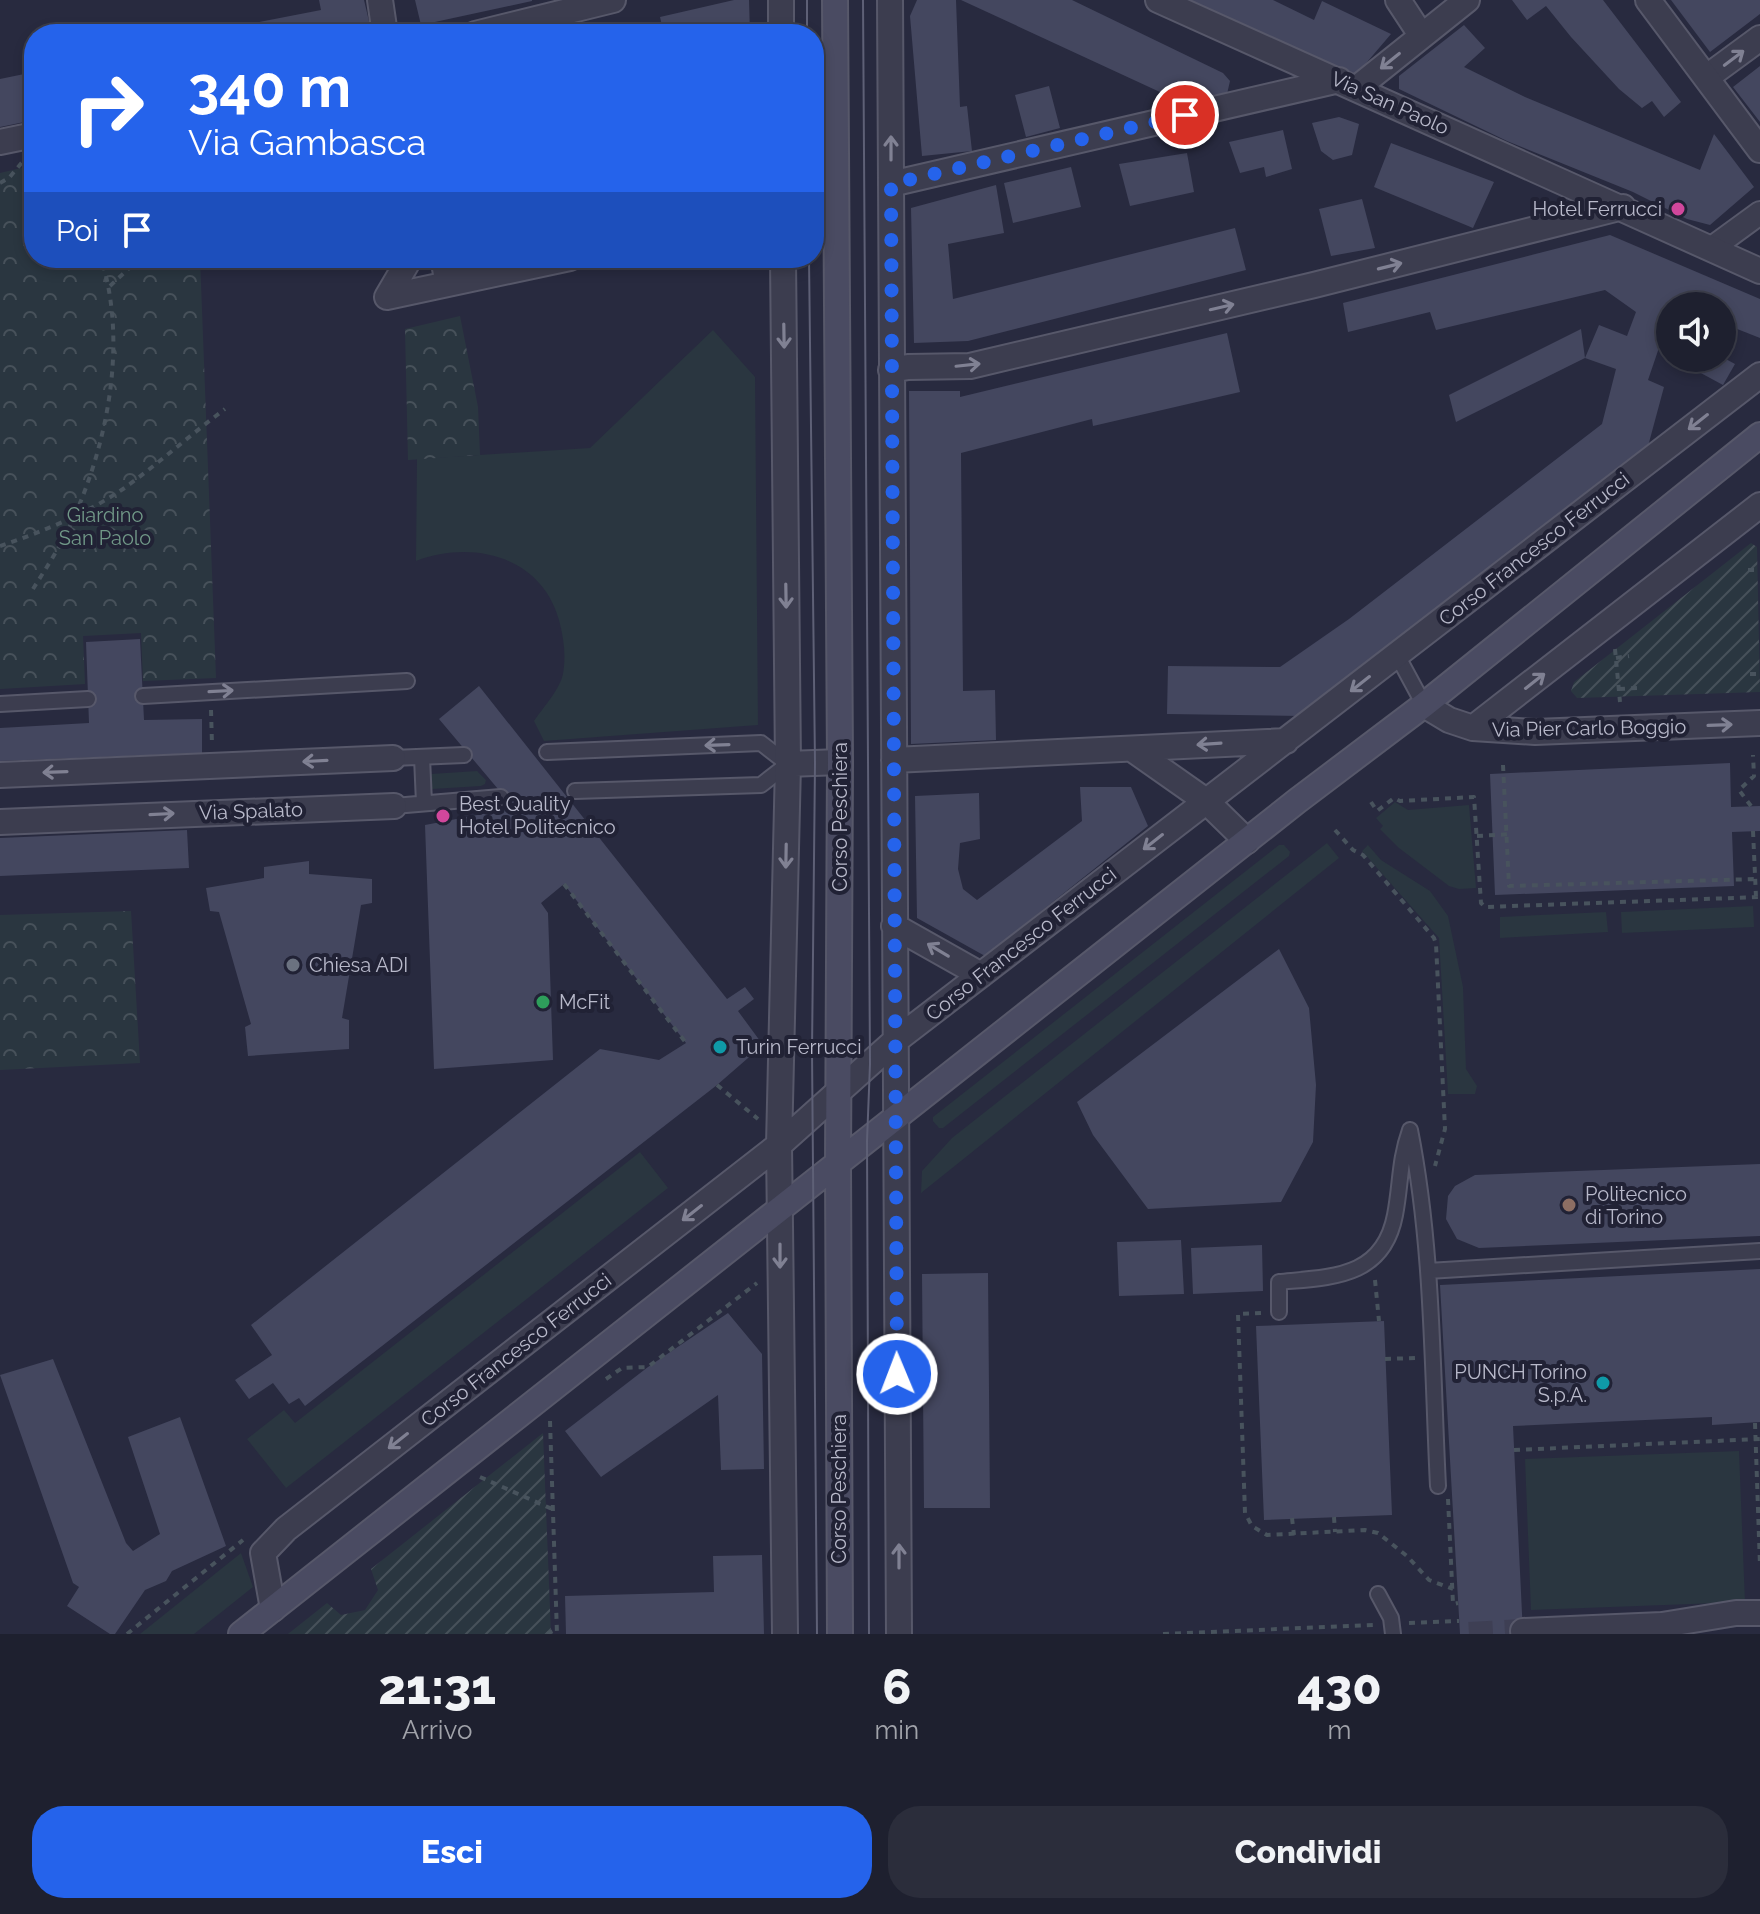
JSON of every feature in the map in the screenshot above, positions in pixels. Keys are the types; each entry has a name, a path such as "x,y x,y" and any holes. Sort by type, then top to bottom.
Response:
{"main road":[{"name":"Corso Peschiera","path":"835,0 840,762 840,1634"},
{"path":"241,1634 1424,705 1760,435"}],"street":[{"path":"380,0 384,24"},
{"path":"516,24 613,0"},
{"path":"781,0 781,24"},
{"path":"890,0 899,1634"},
{"name":"Via San Paolo","path":"1158,0 1760,271"},
{"path":"1398,0 1421,35"},
{"path":"891,184 1348,84 1467,0"},
{"path":"1648,0 1760,150"},
{"path":"1707,77 1760,38"},
{"path":"0,142 24,137"},
{"path":"891,370 970,366 1314,285 1623,207"},
{"path":"1712,248 1760,213"},
{"path":"387,268 387,297"},
{"path":"387,297 404,268"},
{"path":"445,268 448,284"},
{"path":"387,297 523,268"},
{"path":"783,268 788,764 772,1136 780,1210 785,1634"},
{"name":"Corso Francesco Ferrucci","path":"273,1609 263,1553 286,1529 772,1136 838,1092 895,1041 1760,375"},
{"path":"1473,728 1760,505"},
{"name":"Via Pier Carlo Boggio","path":"1424,705 1449,720 1473,728 1535,732 1760,723"},
{"path":"894,760 1286,741"},
{"path":"1132,749 1206,801 1247,841"},
{"path":"0,775 393,758"},
{"path":"788,764 840,762"},
{"name":"Via Spalato","path":"0,822 394,806"},
{"path":"894,926 981,975"},
{"path":"1523,1631 1662,1625 1736,1613 1760,1613"}],"lane":[{"path":"1397,655 1424,705"},
{"path":"143,696 407,681"},
{"path":"0,704 88,699"},
{"path":"547,752 761,743 788,764 761,785 575,791"},
{"path":"393,758 464,755"},
{"path":"422,757 424,803"},
{"name":"Via Spalato","path":"394,806 501,797"},
{"path":"1279,1312 1279,1282 1350,1272 1373,1260 1395,1217 1401,1155 1410,1130 1428,1271 1438,1486"},
{"path":"1428,1271 1760,1251"},
{"path":"1378,1594 1385,1604 1393,1629"}],"path":[{"path":"0,183 24,161"},
{"path":"33,589 59,548 94,466 110,384 113,332 110,286 104,268"},
{"path":"110,286 129,268"},
{"path":"0,546 28,537 121,490 225,409"},
{"path":"1748,570 1760,570"},
{"path":"1615,642 1620,702"},
{"path":"1616,658 1629,656"},
{"path":"1750,674 1760,674"},
{"path":"1619,689 1638,688"},
{"path":"210,692 212,766"},
{"path":"1751,806 1739,790 1754,776 1753,755"},
{"path":"1503,765 1510,835 1509,886 1755,879"},
{"path":"1371,802 1377,811 1394,798 1400,801 1474,797 1481,903 1485,907 1758,897 1753,831"},
{"path":"1335,830 1353,850 1363,855 1436,944 1445,1129 1434,1169"},
{"path":"1477,836 1510,835"},
{"path":"564,884 686,1043"},
{"path":"717,1085 772,1136"},
{"path":"1373,1260 1379,1321"},
{"path":"598,1385 622,1368 648,1367 765,1276"},
{"path":"1279,1312 1238,1314 1245,1513 1252,1526 1267,1535 1365,1530 1378,1533 1407,1556 1429,1580 1453,1589"},
{"path":"1385,1359 1422,1358"},
{"path":"547,1634 557,1632 550,1419"},
{"path":"1755,1423 1758,1439 1760,1566"},
{"path":"1514,1450 1758,1439"},
{"path":"480,1477 552,1509"},
{"path":"1334,1517 1335,1532"},
{"path":"1292,1518 1294,1535"},
{"path":"127,1634 253,1531"},
{"path":"1452,1572 1453,1604 1458,1603"},
{"path":"1163,1634 1393,1629 1459,1621"}],"green space":[{"name":"Giardino San Paolo","path":"24,167 24,268 200,268 216,678 143,681 141,633 83,636 85,684 0,689 0,173"},
{"path":"460,316 478,407 480,455 408,460 405,329"},
{"path":"713,330 755,377 758,725 544,741 534,721 558,686 564,661 560,624 552,601 539,583 523,569 504,559 461,552 416,561 417,459 590,448"},
{"path":"1751,543 1757,547 1760,692 1577,698 1571,691 1574,682"},
{"path":"477,771 486,780 481,786 432,789 431,774"},
{"path":"1395,802 1408,810 1469,805 1476,888 1449,886 1399,848 1380,829 1383,826 1376,818"},
{"path":"1327,843 1339,858 921,1193 922,1171 952,1138"},
{"path":"1279,845 1284,845 1290,852 1289,856 943,1128 933,1121 933,1117"},
{"path":"1368,845 1381,860 1430,891 1448,916 1463,987 1466,1069 1477,1086 1475,1094 1448,1094 1439,938 1362,851"},
{"path":"1753,906 1754,927 1622,933 1621,912"},
{"path":"131,911 140,1063 0,1070 0,915"},
{"path":"1606,912 1608,932 1500,938 1500,917"},
{"path":"640,1152 668,1188 286,1488 247,1439 284,1410 295,1423"},
{"path":"543,1433 551,1634 288,1634 327,1603 341,1615 365,1610 378,1590 371,1569"},
{"path":"1739,1451 1745,1602 1531,1610 1525,1459"},
{"path":"241,1553 253,1587 194,1634 140,1634"}],"building":[{"path":"319,0 364,0 370,24 249,24 321,10"},
{"path":"415,0 532,0 426,24 421,24"},
{"path":"734,0 749,0 750,24 662,24 660,17"},
{"path":"917,0 956,0 960,107 967,106 972,151 922,156 910,16"},
{"path":"961,0 1072,0 1223,73 1230,81 1227,94 1218,100 1196,89 1188,105"},
{"path":"1190,0 1273,0 1314,20 1322,1 1391,34 1356,75"},
{"path":"1512,0 1603,0 1681,102 1664,117 1652,101 1642,108 1619,89 1546,6 1527,20"},
{"path":"1671,0 1760,0 1760,14 1710,52"},
{"path":"1464,25 1485,48 1464,67 1525,97 1700,170 1714,134 1754,187 1710,225 1687,219 1633,192 1507,141 1399,89 1399,76"},
{"path":"1760,66 1760,122 1733,87"},
{"path":"24,74 24,122 0,127 0,79"},
{"path":"1049,86 1060,128 1026,137 1015,95"},
{"path":"1339,117 1359,124 1352,155 1333,160 1321,151 1312,123"},
{"path":"1283,130 1292,169 1266,177 1264,167 1240,173 1229,142"},
{"path":"1391,143 1494,182 1473,228 1374,187"},
{"path":"1187,153 1194,192 1130,206 1119,164"},
{"path":"1071,167 1081,207 1013,223 1004,183"},
{"path":"996,185 1004,233 948,244 953,299 1235,228 1246,270 968,341 914,343 911,208"},
{"path":"1362,199 1375,248 1331,256 1319,209"},
{"path":"1610,235 1760,299 1760,338 1736,329 1736,292 1656,292 1656,357 1648,380 1664,387 1647,450 1301,716 1167,714 1168,666 1280,667 1349,619 1602,424 1616,369 1585,358 1599,325 1627,336 1636,312 1605,290 1436,330 1430,312 1348,332 1343,303"},
{"path":"1581,329 1585,358 1456,422 1449,395"},
{"path":"1227,333 1240,392 1093,426 1092,419 961,453 963,691 995,690 996,740 911,744 909,391 960,391 960,397"},
{"path":"1699,372 1730,372 1723,385"},
{"path":"140,639 144,720 202,719 202,753 0,761 0,728 89,723 86,642"},
{"name":"Turin Ferrucci","path":"479,686 727,999 745,987 754,999 738,1011 763,1045 717,1085 305,1406 299,1398 289,1404 273,1383 249,1399 235,1380 272,1355 251,1325 600,1049 659,1060 686,1043 564,884 541,903 548,913 553,1060 434,1069 425,825 514,808 439,719"},
{"path":"1730,763 1731,807 1760,806 1760,831 1732,832 1734,886 1495,895 1490,774"},
{"path":"1080,787 1131,787 1148,826 985,956 917,918 915,796 979,793 980,839 960,843 958,869 963,889 977,900 1082,821"},
{"path":"187,830 189,868 0,876 0,838"},
{"name":"Chiesa ADI","path":"309,861 309,874 372,879 372,903 361,905 342,1018 349,1020 349,1049 248,1056 245,1027 251,1024 219,912 210,911 206,888 264,878 264,867"},
{"path":"1279,949 1309,1008 1316,1085 1313,1142 1281,1202 1148,1209 1093,1135 1077,1102"},
{"path":"1760,1164 1760,1236 1479,1248 1457,1239 1446,1219 1448,1196 1455,1186 1475,1175"},
{"path":"1181,1240 1184,1294 1119,1296 1117,1242"},
{"path":"1262,1245 1263,1291 1193,1294 1191,1248"},
{"path":"1760,1269 1760,1422 1712,1425 1712,1417 1513,1426 1523,1634 1460,1634 1440,1285"},
{"path":"988,1273 990,1508 924,1508 922,1274"},
{"path":"728,1313 762,1354 764,1469 721,1470 718,1395 601,1477 565,1431 648,1367"},
{"path":"1384,1321 1392,1515 1264,1520 1256,1326"},
{"path":"53,1359 126,1543 133,1551 160,1534 128,1437 180,1417 226,1546 172,1571 166,1581 145,1590 115,1634 110,1634 67,1606 79,1587 73,1583 0,1375"},
{"path":"762,1555 764,1634 566,1634 565,1596 714,1592 713,1556"}],"tunnel":[{"path":"1469,1634 1523,1631"}],"tram line":[{"path":"807,0 807,24"},
{"path":"863,0 870,1064 867,1141 869,1634"},
{"path":"809,268 815,763 812,1051 817,1634"}],"place":[{"name":"Hotel Ferrucci","path":"1678,209"},
{"name":"Best Quality Hotel Politecnico","path":"443,816"},
{"name":"Chiesa ADI","path":"293,965"},
{"name":"McFit","path":"543,1002"},
{"name":"Turin Ferrucci","path":"720,1047"},
{"name":"Politecnico di Torino","path":"1569,1205"},
{"name":"PUNCH Torino S.p.A.","path":"1603,1383"}],"route":[{"path":"897,1374 891,184 1185,115"}]}
